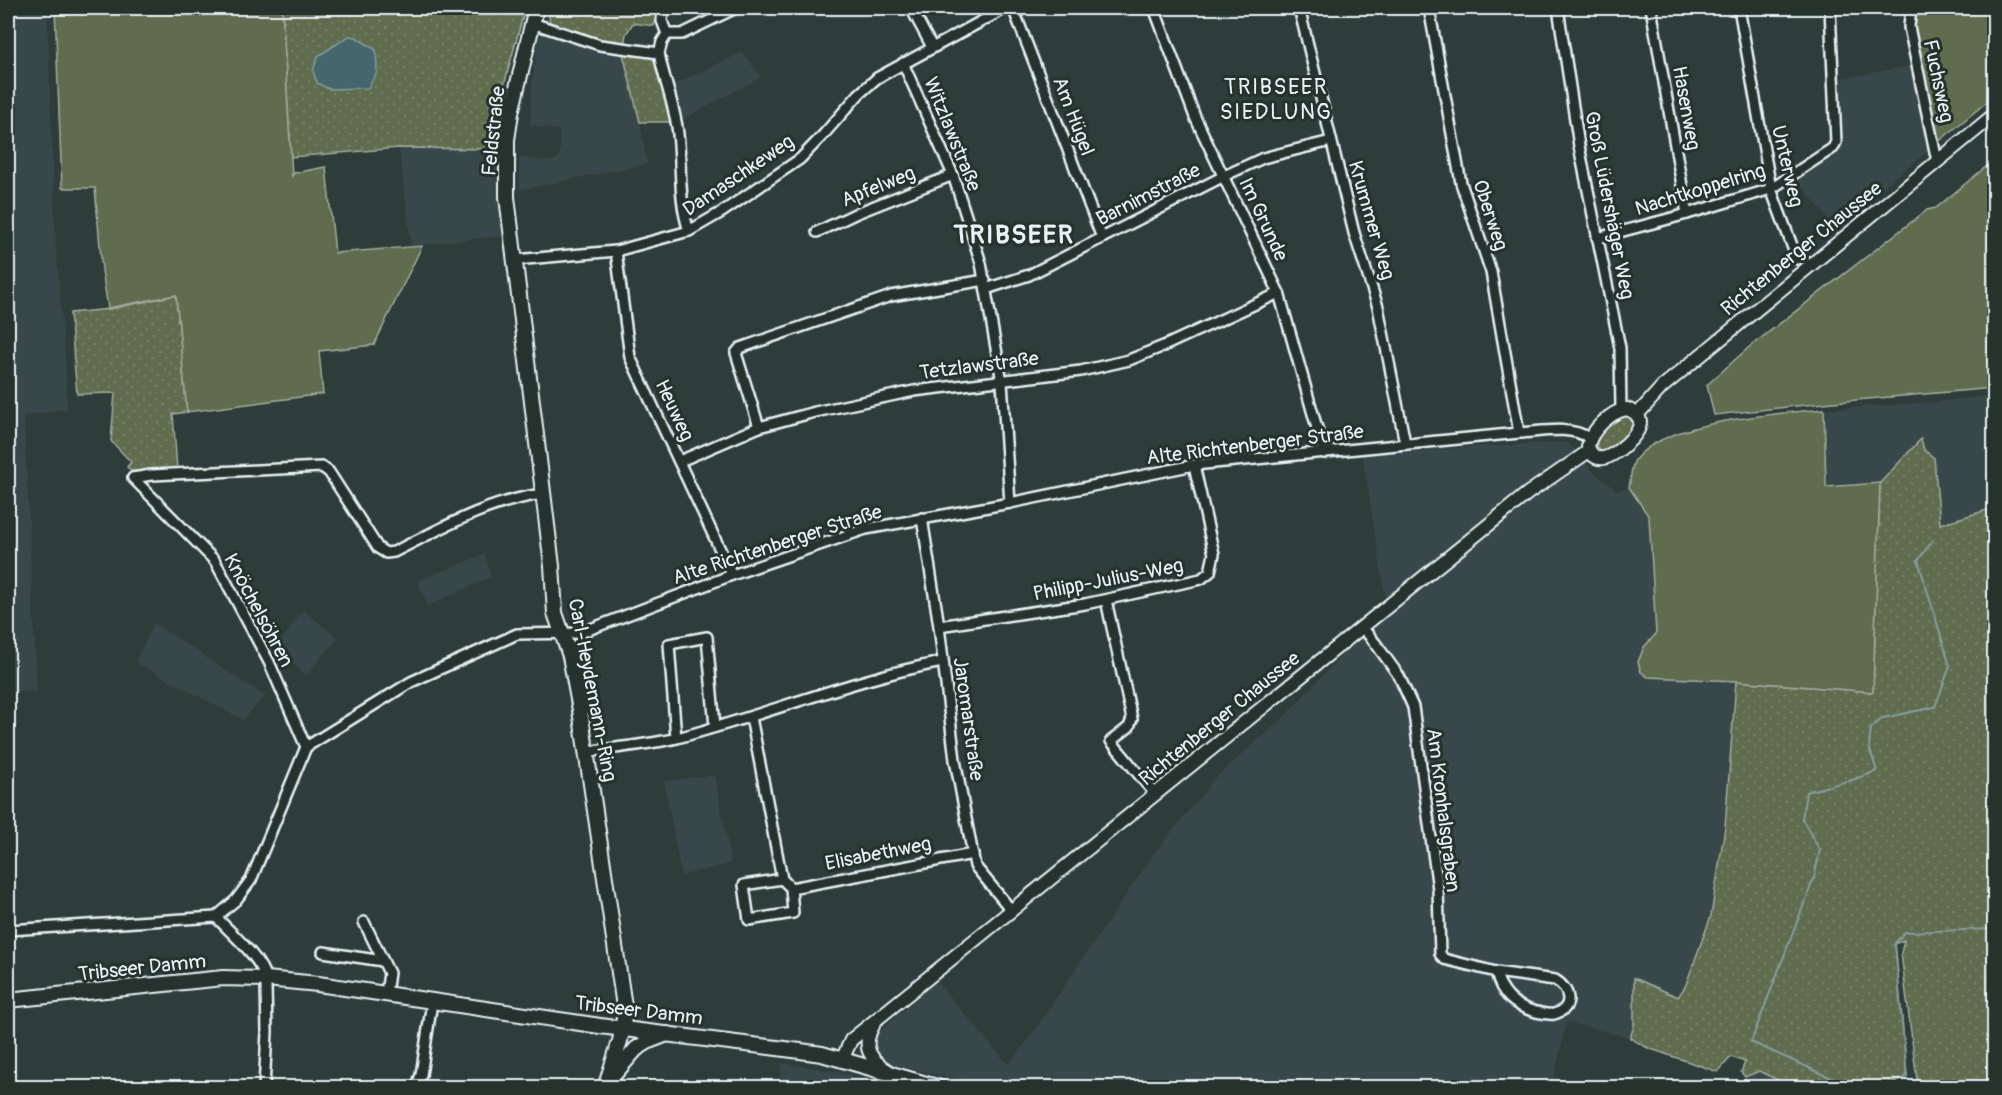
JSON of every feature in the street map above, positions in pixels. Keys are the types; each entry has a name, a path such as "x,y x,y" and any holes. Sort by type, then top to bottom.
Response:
{"main road":[{"name":"Feldstraße","path":"515,260 507,197 507,140 533,12"},
{"name":"Carl-Heydemann-Ring","path":"515,260 552,566 555,613 570,656 587,752 625,1013 623,1028 606,1085"},
{"name":"Tribseer Damm","path":"8,1000 224,978 265,978 794,1050 842,1060 940,1088"},
{"path":"606,1085 636,1049 670,1033"}],"street":[{"path":"663,8 662,21 667,34 660,47 660,53 677,123 683,214 689,231"},
{"path":"667,34 682,34 736,8"},
{"path":"911,8 932,47"},
{"name":"Damaschkeweg","path":"515,260 616,251 689,231 722,212 800,159 859,94 877,78 1006,8"},
{"name":"Am Hügel","path":"1013,8 1102,238"},
{"name":"Im Grunde","path":"1154,8 1195,117 1279,293 1324,453"},
{"name":"Krummer Weg","path":"1299,8 1354,233 1378,307 1405,443"},
{"name":"Oberweg","path":"1429,8 1461,183 1491,272 1519,434"},
{"name":"Groß Lüdershäger Weg","path":"1557,8 1579,146 1620,348 1621,410"},
{"name":"Hasenweg","path":"1651,8 1687,214"},
{"name":"Unterweg","path":"1739,8 1771,189 1797,260"},
{"name":"Nachtkoppelring","path":"1597,238 1771,189 1833,148 1836,142 1830,8"},
{"name":"Fuchsweg","path":"1911,8 1909,27 1937,161"},
{"path":"533,12 600,45 660,53"},
{"name":"Witzlawstraße","path":"903,63 953,175 986,284 1002,382 1010,504"},
{"name":"Richtenberger Chaussee","path":"1637,415 1662,387 1995,115"},
{"name":"Barnimstraße","path":"759,427 736,353 740,348 891,296 986,284 1029,275 1263,158 1331,141"},
{"name":"Apfelweg","path":"817,232 857,213 953,175"},
{"name":"Heuweg","path":"616,251 630,357 732,575"},
{"name":"Tetzlawstraße","path":"680,461 759,427 815,412 914,391 1081,371 1129,360 1279,293"},
{"path":"1589,445 1601,459 1615,454 1636,435 1640,420 1637,415 1627,409 1621,410"},
{"name":"Richtenberger Chaussee","path":"842,1060 851,1040 1589,445 1614,413 1621,410"},
{"name":"Alte Richtenberger Straße","path":"306,747 411,681 517,634 580,633 732,575 866,529 1010,504 1194,465 1405,443 1571,431 1581,433 1589,445"},
{"name":"Philipp-Julius-Weg","path":"939,626 1106,600 1201,579 1210,572 1214,554 1194,465"},
{"name":"Knöchelsöhren","path":"306,747 269,662 215,561 133,478 151,475 322,467 329,472 378,548 386,553 394,552 483,509 519,498 543,494"},
{"name":"Jaromarstraße","path":"922,518 939,626 955,760 975,866 1012,911"},
{"path":"1106,600 1132,720 1129,727 1111,741 1155,794"},
{"name":"Am Kronhalsgraben","path":"1362,627 1399,676 1413,707 1437,889 1440,954 1444,959 1496,972 1556,980 1563,984 1568,992 1567,1005 1554,1014 1544,1014 1512,1003 1503,993 1496,972"},
{"path":"676,738 669,644 707,637 715,727"},
{"path":"587,752 645,745 676,738 751,717 897,670 942,662"},
{"path":"751,717 782,879 791,888 793,913 749,921 744,885 782,879"},
{"path":"8,930 216,917 236,900 251,880 306,747"},
{"name":"Elisabethweg","path":"791,888 973,854"},
{"path":"216,917 265,978 267,1032 264,1088"},
{"path":"364,922 389,973 386,994"},
{"path":"323,952 383,961"},
{"path":"416,1088 421,1075 432,1002"},
{"path":"877,1021 868,1036 868,1050 877,1063 896,1076"}],"shaded area":[{"path":"8,8 47,8 56,247 66,369 67,409 24,416 37,692 8,691"},
{"path":"540,29 622,50 640,122 647,164 520,190 519,157 547,161 556,160 560,153 559,130 530,125 531,93"},
{"path":"743,52 761,77 684,119 671,86"},
{"path":"1916,65 1931,149 1834,226 1797,180 1836,150 1836,79"},
{"path":"399,148 498,149 502,236 411,246"},
{"path":"1994,395 1994,508 1940,525 1934,458 1924,450 1921,440 1880,483 1826,487 1824,409 1935,402"},
{"path":"1567,442 1593,471 1617,491 1629,487 1649,517 1656,634 1644,647 1648,677 1736,681 1720,888 1685,987 1677,997 1634,978 1634,1026 1630,1038 1567,1022 1552,1087 998,1088 889,1064 878,1055 873,1038 936,981 1008,1064 1023,1047 1153,855 1214,779 1281,720 1387,607 1362,453"},
{"path":"485,554 491,577 428,606 417,581"},
{"path":"303,610 338,638 306,676 277,647"},
{"path":"154,623 265,696 243,720 135,662"},
{"path":"715,775 731,863 681,876 664,781"},
{"path":"782,1063 838,1072 895,1087 778,1087"},
{"path":"1759,1071 1792,1087 1744,1088 1749,1077"}],"green space":[{"path":"55,8 282,8 292,176 294,173 326,167 335,253 422,246 374,345 319,351 323,394 187,412 176,295 108,308 102,270 95,188 62,188"},
{"path":"282,8 496,8 524,12 498,115 498,149 399,148 291,157"},
{"path":"548,8 656,8 654,26 633,23 626,34 624,45 575,34 550,25"},
{"path":"1911,8 1994,8 1994,96 1937,143 1909,27"},
{"path":"622,50 653,55 657,58 661,82 673,122 640,122"},
{"path":"1994,160 1994,388 1714,415 1707,385 1748,348 1927,210 1936,208"},
{"path":"176,295 187,412 173,414 177,469 132,471 127,467 131,462 111,441 115,393 77,394 70,313 110,309"},
{"path":"1824,409 1826,487 1880,483 1873,692 1736,681 1648,677 1641,672 1638,662 1644,647 1656,634 1649,517 1629,487 1635,460 1650,447 1670,436 1695,428 1723,421"},
{"path":"1626,416 1630,418 1633,425 1629,434 1616,445 1602,452 1597,447 1596,441 1603,430 1615,420"},
{"path":"1921,439 1924,450 1934,458 1940,524 1994,508 1994,677 1990,689 1994,694 1994,1087 1912,1087 1917,1080 1901,953 1904,940 1895,944 1907,1077 1884,1087 1792,1087 1759,1071 1745,1077 1741,1072 1745,1062 1731,1057 1718,1072 1648,1048 1630,1038 1634,1026 1634,978 1678,997 1685,987 1711,916 1725,827 1736,681 1873,692 1880,483"}],"water":[{"path":"349,36 356,37 376,50 377,72 368,88 329,89 317,83 313,71 318,56"}],"waterway":[{"path":"1854,1088 1751,1042 1814,878 1820,850 1802,819 1806,792 1877,771 1869,747 1871,728 1883,718 1935,707 1950,666 1918,560 1933,540"},
{"path":"1882,1088 1907,1077 1895,943 1905,932 1994,929"}],"district":[{"name":"TRIBSEER SIEDLUNG","path":"1276,98"},
{"name":"TRIBSEER","path":"1014,234"}]}
